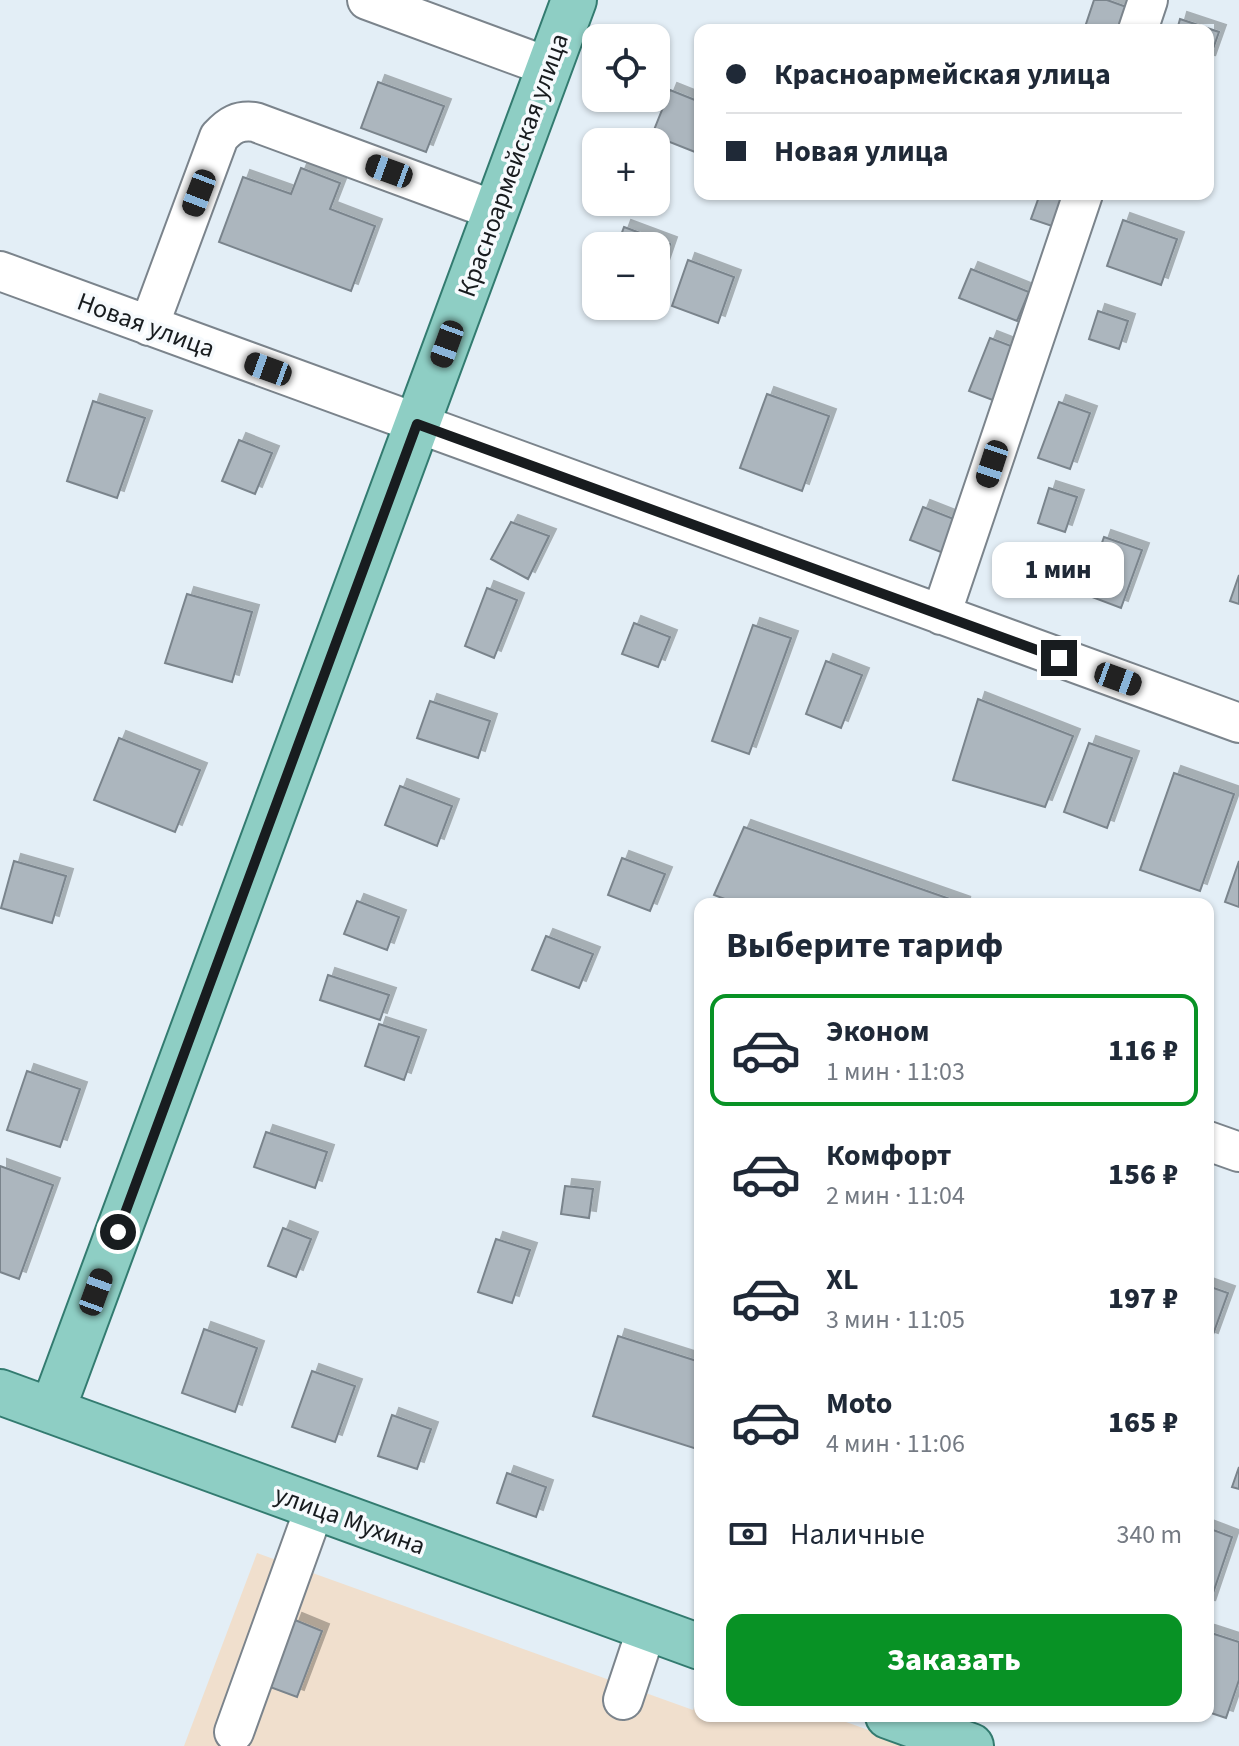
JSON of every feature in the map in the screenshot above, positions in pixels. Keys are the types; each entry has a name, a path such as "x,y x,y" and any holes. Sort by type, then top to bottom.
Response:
{"main road":[{"name":"Красноармейская улица","path":"52,1411 574,0"},
{"name":"улица Мухина","path":"0,1392 694,1645"},
{"path":"905,1722 971,1746"}],"street":[{"path":"367,0 549,67"},
{"path":"1140,24 1148,0"},
{"path":"149,326 219,137 237,123 255,122 496,211"},
{"path":"941,615 1081,200"},
{"name":"Новая улица","path":"0,271 941,615 1238,719"},
{"path":"1214,1143 1239,1152"},
{"path":"234,1732 315,1507"},
{"path":"623,1700 647,1628"}],"shaded area":[{"path":"257,1553 693,1710 694,1707 694,1722 846,1722 914,1746 184,1746"}],"building":[{"path":"1094,0 1107,0 1135,10 1131,24 1086,24"},
{"path":"1180,19 1195,24 1179,24"},
{"path":"378,82 444,106 426,152 361,128"},
{"path":"670,90 694,100 694,152 670,142 670,128 655,128 661,112 670,112"},
{"path":"301,168 340,183 330,209 375,226 351,291 219,242 243,177 291,194"},
{"path":"1038,200 1068,200 1058,228 1031,219"},
{"path":"1123,220 1177,239 1161,285 1107,266"},
{"path":"688,260 734,277 718,323 672,306"},
{"path":"971,269 1029,292 1017,321 959,298"},
{"path":"1098,311 1128,321 1119,349 1089,339"},
{"path":"990,338 1024,351 1003,404 969,391"},
{"path":"767,394 829,416 802,491 740,468"},
{"path":"93,401 145,418 117,498 67,481"},
{"path":"1059,402 1090,413 1070,469 1038,458"},
{"path":"239,440 272,453 255,494 222,481"},
{"path":"1049,488 1077,497 1065,532 1038,523"},
{"path":"923,507 964,523 951,556 910,540"},
{"path":"511,522 549,536 528,579 491,559"},
{"path":"1104,537 1142,550 1121,608 1084,594"},
{"path":"1239,575 1239,604 1230,601"},
{"path":"487,588 517,600 494,658 465,646"},
{"path":"187,594 252,612 232,682 165,663"},
{"path":"634,623 670,637 658,667 622,654"},
{"path":"753,625 791,638 749,754 712,741"},
{"path":"826,661 862,675 841,728 806,714"},
{"path":"978,699 1073,736 1045,807 953,780"},
{"path":"430,701 490,721 478,758 417,738"},
{"path":"119,738 200,770 175,832 94,800"},
{"path":"1089,743 1132,758 1107,828 1064,812"},
{"path":"1174,773 1234,794 1200,891 1140,870"},
{"path":"400,786 452,806 437,846 385,825"},
{"path":"744,827 947,898 722,898 714,895"},
{"path":"622,858 665,874 650,911 608,895"},
{"path":"14,861 66,876 52,923 1,908"},
{"path":"1239,861 1239,907 1225,902"},
{"path":"357,901 399,917 387,950 344,934"},
{"path":"546,936 593,954 579,988 532,970"},
{"path":"328,975 389,995 380,1020 320,1000"},
{"path":"379,1024 419,1037 404,1080 365,1066"},
{"path":"27,1071 80,1089 60,1147 7,1130"},
{"path":"266,1132 327,1152 315,1188 254,1167"},
{"path":"0,1166 53,1185 19,1279 0,1272"},
{"path":"565,1186 593,1189 589,1218 561,1214"},
{"path":"283,1228 311,1239 296,1277 268,1266"},
{"path":"496,1239 530,1250 512,1303 478,1292"},
{"path":"1214,1288 1228,1293 1214,1332"},
{"path":"204,1329 257,1348 235,1412 182,1393"},
{"path":"618,1336 694,1360 694,1448 593,1416"},
{"path":"312,1371 355,1386 335,1442 292,1427"},
{"path":"392,1415 431,1429 417,1469 378,1456"},
{"path":"1239,1467 1239,1489 1232,1487"},
{"path":"507,1473 546,1487 536,1517 497,1503"},
{"path":"1214,1530 1232,1537 1214,1590"},
{"path":"295,1620 322,1631 297,1697 270,1687"},
{"path":"1214,1634 1239,1642 1239,1680 1226,1718 1214,1714"}],"route":[{"path":"118,1232 417,424 1059,658"}]}
